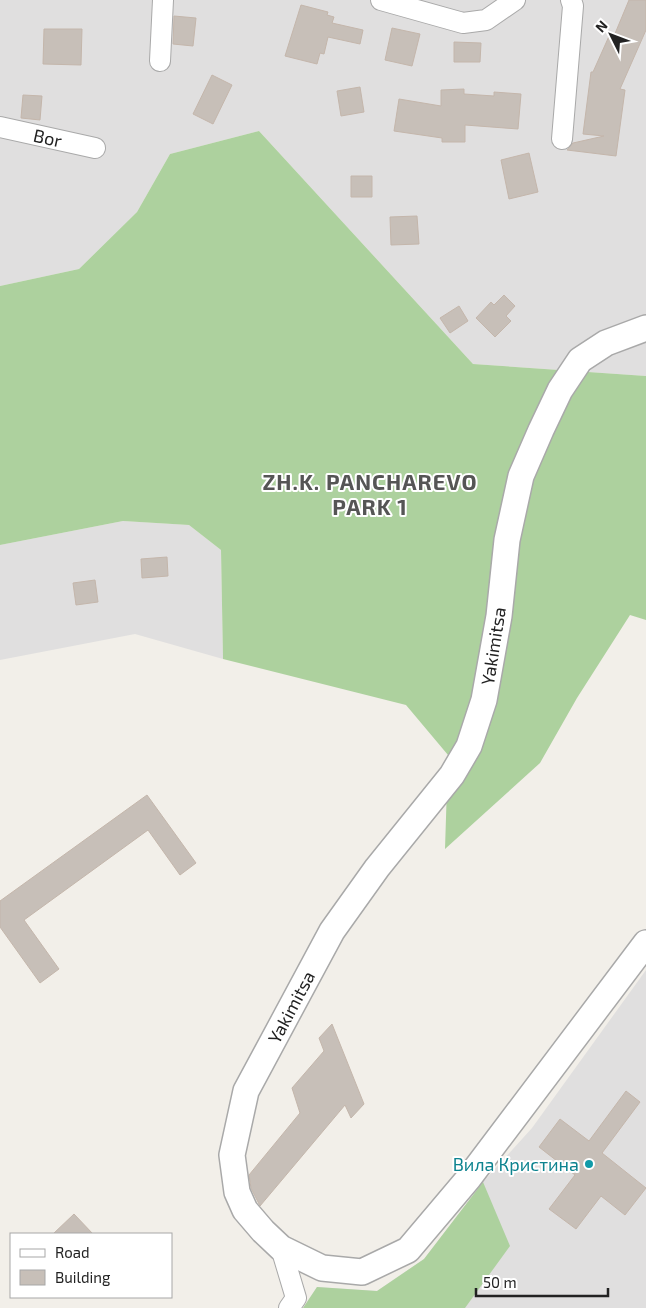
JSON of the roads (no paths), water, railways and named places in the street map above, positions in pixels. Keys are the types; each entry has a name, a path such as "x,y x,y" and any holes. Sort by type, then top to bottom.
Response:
{"street":[{"path":"160,61 163,0"},
{"path":"381,0 463,23 486,20 515,0"},
{"path":"562,139 573,6 571,0"},
{"name":"Bor","path":"0,127 95,148"},
{"name":"Yakimitsa","path":"646,328 606,343 580,360 560,390 521,476 507,540 499,616 484,700 469,746 452,774 377,868 332,931 246,1092 232,1155 237,1192 246,1210 263,1231 281,1248 322,1268 362,1272 408,1250 468,1179 646,943"},
{"path":"281,1248 296,1298 289,1308"}],"place":[{"name":"Вила Кристина","path":"589,1164"}],"district":[{"name":"ZH.K. PANCHAREVO PARK 1","path":"370,494"}]}
